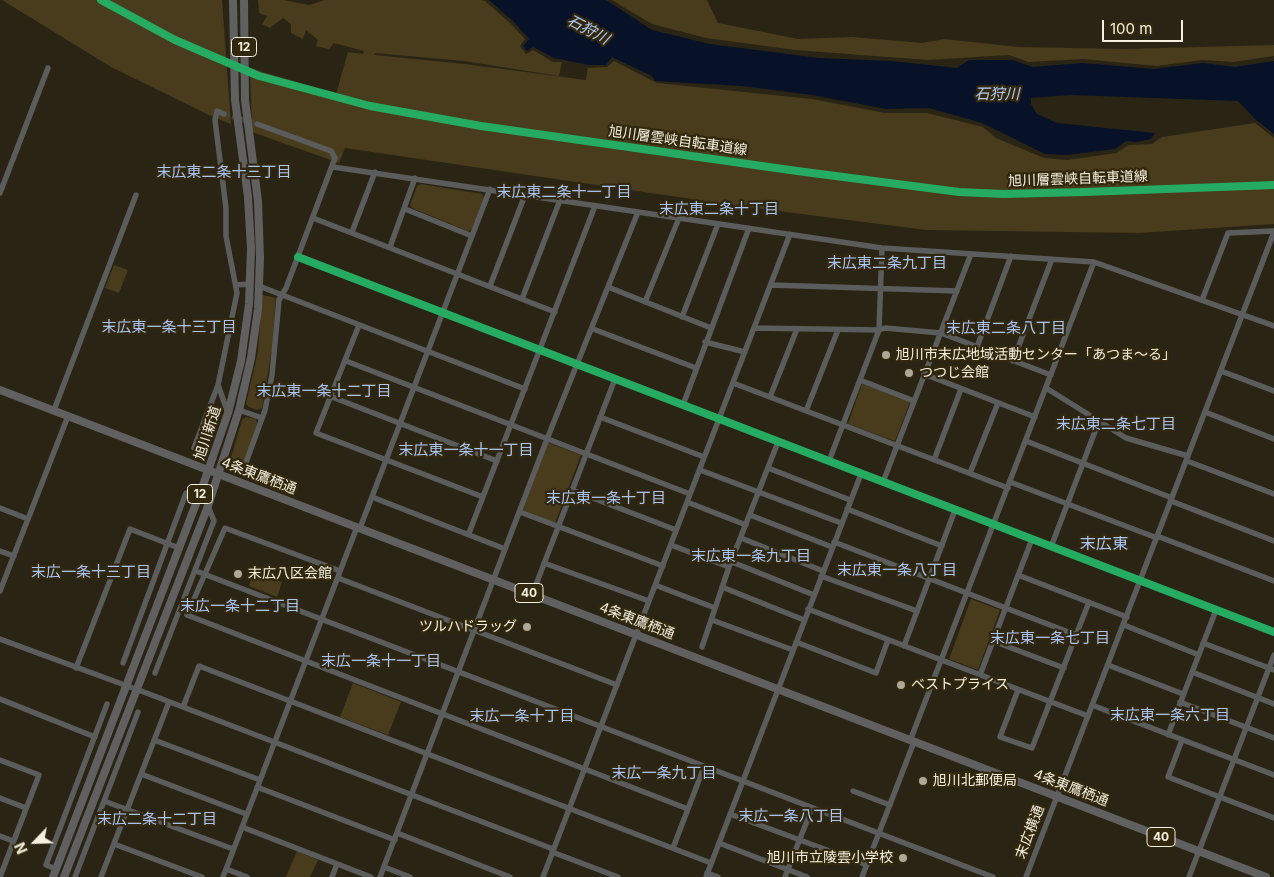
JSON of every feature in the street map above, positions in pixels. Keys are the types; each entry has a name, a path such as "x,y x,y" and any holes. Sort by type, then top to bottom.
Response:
{"highway":[{"name":"旭川新道","path":"54,873 209,470 228,412 241,361 250,284 251,249 248,197 234,91 233,0"},
{"name":"旭川新道","path":"64,877 208,506 239,410 250,358 260,286 258,201 245,94 244,0"},
{"name":"4条東鷹栖通","path":"0,390 1266,877"}],"street":[{"path":"0,193 48,68"},
{"path":"194,448 218,385 237,293 226,236 226,208 215,120 218,111 224,114"},
{"path":"244,468 262,418 272,375 279,300 298,257 335,158 331,151 257,124"},
{"path":"333,167 882,248 1094,262 1274,326"},
{"path":"352,232 375,172"},
{"path":"390,247 416,178"},
{"path":"223,877 339,575 415,388 490,189"},
{"path":"54,410 136,195"},
{"path":"490,286 525,195"},
{"path":"522,299 560,200"},
{"path":"469,533 595,206"},
{"path":"404,209 472,236"},
{"path":"380,877 442,713 476,630 547,439 593,329 638,212"},
{"path":"313,218 555,312"},
{"path":"646,302 679,218"},
{"path":"682,317 718,224"},
{"path":"682,405 749,228"},
{"path":"1202,300 1228,233 1274,231"},
{"name":"末広横通","path":"1026,877 1222,371 1274,231"},
{"path":"543,877 790,234"},
{"path":"829,461 879,330 882,248"},
{"path":"883,482 971,254"},
{"path":"977,347 1011,256"},
{"path":"298,257 1274,632"},
{"path":"1013,361 1052,259"},
{"path":"862,877 890,806 941,660 1094,262"},
{"path":"236,285 250,284"},
{"path":"771,285 957,291"},
{"path":"260,286 525,389"},
{"path":"608,288 711,328"},
{"path":"359,325 332,397 316,433 483,497"},
{"path":"754,328 838,330 879,330 885,328 941,333 1052,375"},
{"path":"593,329 696,368"},
{"path":"770,397 797,329"},
{"path":"806,411 838,330"},
{"path":"705,342 745,352"},
{"path":"346,361 690,494"},
{"path":"1222,371 1274,391"},
{"path":"924,374 1035,417"},
{"path":"532,594 614,379"},
{"path":"860,380 914,400"},
{"path":"733,383 1008,488"},
{"path":"218,385 228,412"},
{"path":"1046,388 1126,438 1187,458 1274,494"},
{"path":"934,460 961,389"},
{"path":"332,397 497,461"},
{"path":"970,473 998,403"},
{"path":"239,410 262,418"},
{"path":"1205,412 1274,439"},
{"path":"0,591 68,416"},
{"path":"600,417 704,457"},
{"path":"1051,547 1098,420"},
{"path":"1026,441 1274,541"},
{"path":"702,647 730,565 778,442"},
{"path":"768,468 850,500"},
{"path":"700,470 841,523"},
{"path":"718,877 706,875 860,474"},
{"path":"1010,482 1274,581"},
{"path":"572,490 676,530"},
{"path":"122,663 186,493"},
{"path":"372,497 469,533 505,549"},
{"path":"687,502 746,525"},
{"path":"155,674 214,521 208,506"},
{"path":"0,508 28,519"},
{"path":"847,509 942,546"},
{"path":"904,646 955,510"},
{"path":"520,512 663,566"},
{"path":"750,515 968,593 1076,635"},
{"path":"617,685 225,528 187,615 688,809"},
{"path":"76,668 130,529 179,548"},
{"path":"741,538 917,611"},
{"path":"980,674 1032,539"},
{"path":"671,545 814,595"},
{"path":"0,550 14,556"},
{"path":"544,563 649,601"},
{"path":"196,571 993,877"},
{"path":"1018,575 1127,617"},
{"path":"655,586 715,608"},
{"path":"722,587 804,620"},
{"path":"1018,690 1000,737 1032,748 1089,602"},
{"path":"808,609 1088,716"},
{"path":"1168,735 1216,610"},
{"path":"712,620 792,650"},
{"path":"1124,625 1199,655"},
{"path":"0,639 274,742 618,877"},
{"path":"796,642 876,674 888,640"},
{"path":"993,641 1064,668"},
{"path":"1204,643 1272,669"},
{"path":"128,648 139,652"},
{"path":"1189,877 1246,727 1272,669 1274,655"},
{"path":"1108,665 1184,694"},
{"path":"183,707 198,666 711,863"},
{"path":"1192,672 1274,704"},
{"path":"0,699 96,734 107,736"},
{"path":"101,877 168,702"},
{"path":"1180,702 1274,738"},
{"path":"54,873 46,865 107,704"},
{"path":"1092,705 1274,775"},
{"path":"75,877 138,712"},
{"path":"124,723 133,727"},
{"path":"154,740 260,780"},
{"path":"1182,740 1168,777 1274,818"},
{"path":"0,760 39,774 0,877"},
{"path":"673,848 704,766"},
{"path":"141,774 246,814"},
{"path":"257,787 395,840"},
{"path":"853,791 890,806"},
{"path":"0,798 26,808"},
{"path":"104,800 233,849"},
{"path":"785,877 812,808"},
{"path":"730,814 867,865"},
{"path":"242,827 371,877"},
{"path":"397,833 510,877"},
{"path":"0,836 13,841"},
{"path":"718,842 807,877"},
{"path":"114,844 202,877"},
{"path":"72,854 82,858"},
{"path":"332,877 337,864"},
{"path":"384,867 410,877"},
{"path":"226,869 248,877"}],"shaded area":[{"path":"2,0 222,0 231,124 111,67"},
{"path":"258,0 283,0 309,5 325,0 481,0 485,1 511,24 525,39 520,46 526,54 533,50 553,62 562,62 559,76 464,61 375,53 374,55 465,64 586,80 588,68 607,67 614,61 657,83 812,99 885,113 927,113 983,127 996,138 1044,158 1067,160 1116,153 1129,145 1152,144 1162,137 1255,123 1274,138 1274,224 1139,233 926,230 732,205 345,148 339,163 252,132 250,68 336,94 348,52 363,54 364,51 334,43 329,49 316,46 318,40 306,30 303,39 291,33 291,24 283,18 270,28 262,24 267,16 259,13"},
{"path":"612,0 707,0 718,23 798,39 852,37 922,43 944,39 1018,47 1125,49 1274,45 1274,56 1233,62 1202,60 1157,66 1083,59 1029,62 1009,55 928,60 795,50 706,38 652,24"},
{"path":"421,184 482,194 484,198 472,229 468,231 412,208 410,205 417,186"},
{"path":"114,265 128,270 119,293 105,288"},
{"path":"262,295 276,298 272,348 262,408 257,410 246,404 258,352"},
{"path":"862,384 910,402 895,441 848,424"},
{"path":"246,417 256,419 257,424 242,467 238,469 233,467 230,461 242,420"},
{"path":"548,443 581,455 555,523 523,510"},
{"path":"254,572 282,582 277,597 249,586"},
{"path":"971,599 1000,610 978,670 949,659"},
{"path":"353,683 401,702 388,735 340,717"},
{"path":"297,851 318,860 310,877 286,877"}],"water":[{"name":"石狩川","path":"489,0 606,0 652,30 710,44 819,58 891,61 957,68 969,60 1012,60 1033,67 1082,63 1155,69 1203,63 1235,67 1274,61 1274,134 1255,119 1238,101 1071,95 1031,98 1031,104 1037,114 1057,123 1155,133 1151,139 1136,142 1126,141 1115,149 1067,155 1045,154 982,123 929,108 886,109 812,95 742,86 655,81 652,76 612,57 606,65 589,65 554,58 533,47 527,51 523,46 529,39 513,21"}],"tunnel":[{"path":"224,114 257,124"}],"cycle path":[{"name":"旭川層雲峡自転車道線","path":"101,0 175,40 259,76 370,106 481,126 959,192 1003,194 1274,185"},
{"path":"298,257 1274,632"}],"place":[{"name":"旭川市末広地域活動センター「あつま〜る」","path":"886,355"},
{"name":"つつじ会館","path":"909,373"},
{"name":"末広八区会館","path":"238,574"},
{"name":"ツルハドラッグ","path":"527,627"},
{"name":"ベストプライス","path":"901,685"},
{"name":"旭川北郵便局","path":"923,781"},
{"name":"旭川市立陵雲小学校","path":"903,858"}],"district":[{"name":"末広東二条十三丁目","path":"224,172"},
{"name":"末広東二条十一丁目","path":"564,192"},
{"name":"末広東二条十丁目","path":"719,209"},
{"name":"末広東二条九丁目","path":"887,263"},
{"name":"末広東一条十三丁目","path":"169,327"},
{"name":"末広東二条八丁目","path":"1006,328"},
{"name":"末広東一条十二丁目","path":"324,391"},
{"name":"末広東二条七丁目","path":"1116,424"},
{"name":"末広東一条十一丁目","path":"466,450"},
{"name":"末広東一条十丁目","path":"606,498"},
{"name":"末広東","path":"1104,544"},
{"name":"末広東一条九丁目","path":"751,556"},
{"name":"末広東一条八丁目","path":"897,570"},
{"name":"末広一条十三丁目","path":"91,572"},
{"name":"末広一条十二丁目","path":"240,606"},
{"name":"末広東一条七丁目","path":"1050,638"},
{"name":"末広一条十一丁目","path":"381,661"},
{"name":"末広東一条六丁目","path":"1170,715"},
{"name":"末広一条十丁目","path":"522,716"},
{"name":"末広一条九丁目","path":"664,773"},
{"name":"末広一条八丁目","path":"791,816"},
{"name":"末広二条十二丁目","path":"157,819"}]}
